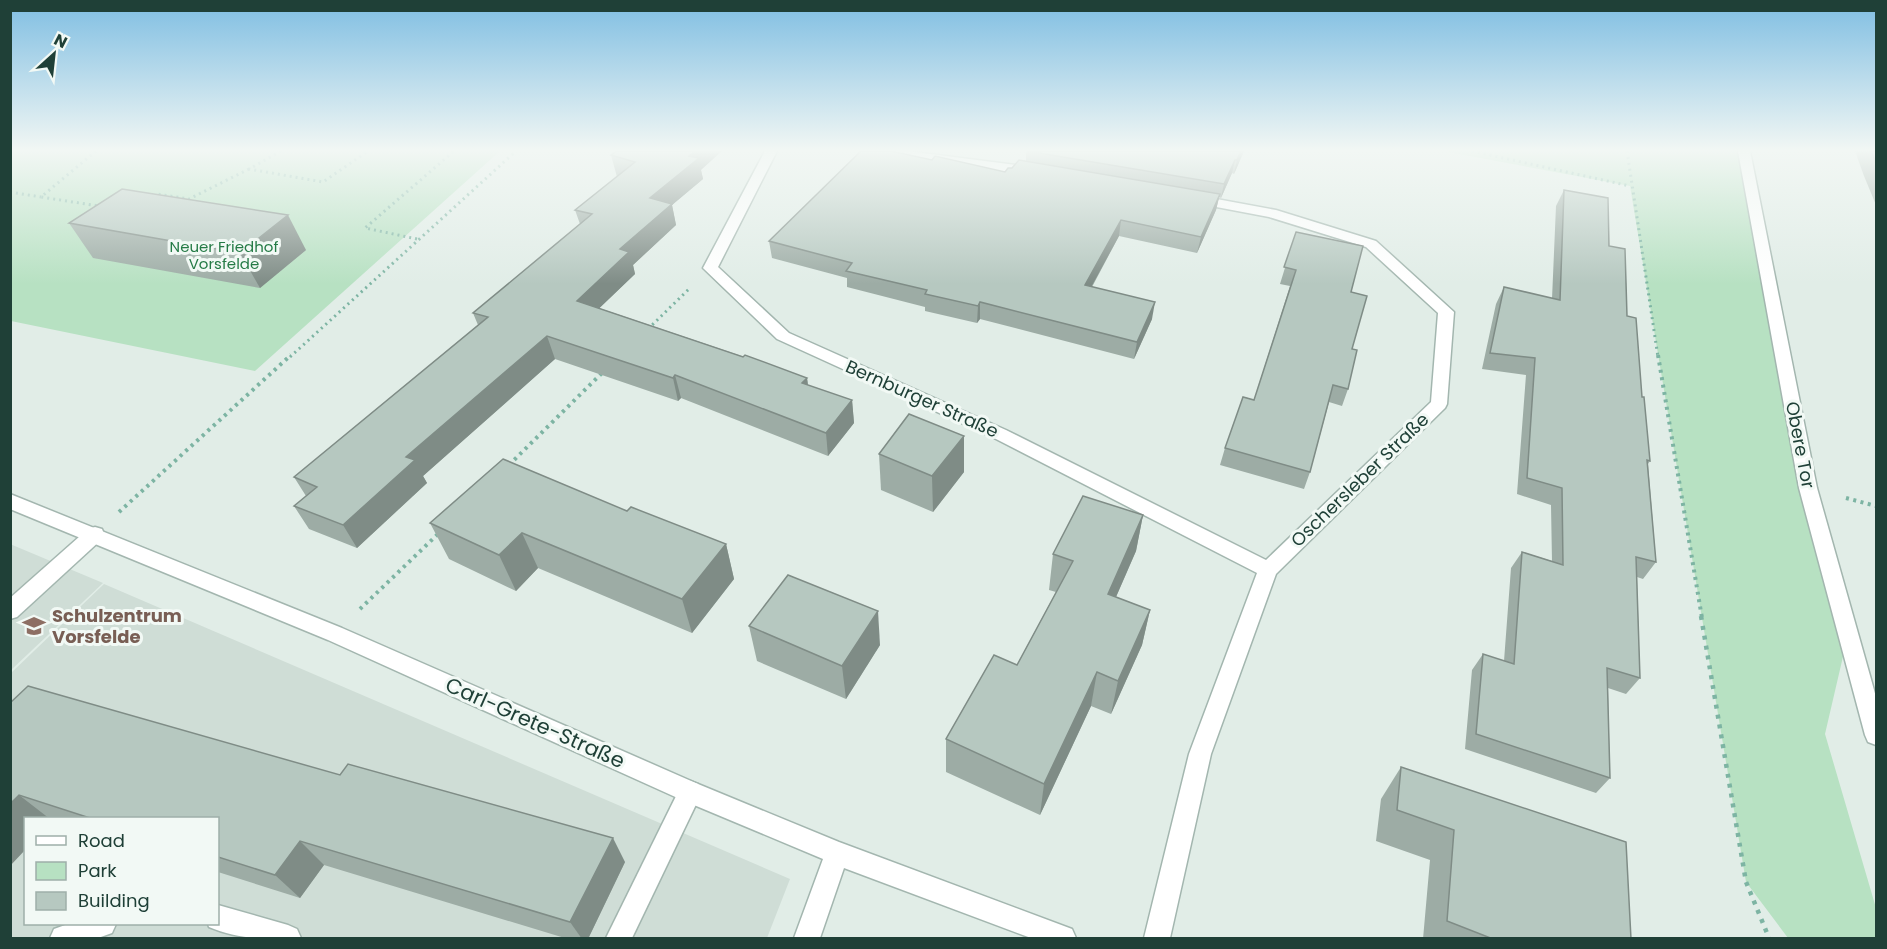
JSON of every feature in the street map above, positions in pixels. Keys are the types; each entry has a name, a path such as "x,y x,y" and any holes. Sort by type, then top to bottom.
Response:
{"street":[{"path":"710,268 748,195"},
{"name":"Obere Tor","path":"1752,195 1808,488 1876,735"},
{"name":"Oschersleber Straße","path":"1156,939 1200,754 1268,570 1439,404 1446,312 1371,244 1271,213 1177,196"},
{"name":"Bernburger Straße","path":"710,268 783,336 1000,434 1268,570"},
{"name":"Carl-Grete-Straße","path":"10,501 335,634 690,792 837,853 1063,939"},
{"path":"10,611 95,534"},
{"path":"619,939 690,792"},
{"path":"807,939 837,853"},
{"path":"219,918 288,939"},
{"path":"63,939 100,925"}],"path":[{"path":"30,195 107,208"},
{"path":"147,199 155,195"},
{"path":"166,195 189,199 196,195"},
{"path":"403,195 365,228 417,240"},
{"path":"95,534 467,195"},
{"path":"1632,195 1746,882 1769,939"},
{"path":"642,335 710,268"},
{"path":"506,468 608,368"},
{"path":"335,634 446,526"}],"shaded area":[{"name":"Schulzentrum Vorsfelde","path":"10,544 103,583 11,670 10,670"},
{"path":"104,584 790,879 767,938 11,938 11,673"}],"green space":[{"name":"Neuer Friedhof Vorsfelde","path":"10,195 451,195 255,371 11,321"},
{"path":"1632,195 1752,195 1788,382 1848,635 1825,734 1876,908 1876,938 1788,938 1746,882"}],"building":[{"path":"112,195 162,195 288,215 240,253 69,223"},
{"path":"593,195 653,195 650,198 672,204 620,249 629,252 577,301 743,357 745,355 807,378 802,383 852,400 826,433 675,375 673,378 547,336 406,457 415,460 343,525 294,506 317,487 294,477 488,317 473,313 592,214 575,210"},
{"path":"816,195 1219,195 1201,237 1121,220 1085,285 1155,302 1137,342 980,302 978,306 925,294 927,290 846,271 852,263 769,241"},
{"path":"1564,195 1608,198 1609,246 1625,249 1627,316 1636,318 1650,461 1647,460 1656,562 1636,557 1640,678 1607,668 1610,778 1476,734 1483,654 1514,664 1522,552 1563,565 1562,488 1527,478 1535,358 1490,353 1504,287 1560,300"},
{"path":"1296,232 1363,246 1351,292 1367,296 1352,349 1357,350 1348,389 1333,385 1310,472 1225,448 1243,397 1254,400 1296,270 1284,267"},
{"path":"909,414 964,436 932,476 879,454"},
{"path":"503,459 627,511 631,507 726,544 682,599 522,533 499,555 430,523"},
{"path":"1083,496 1143,515 1108,594 1150,610 1118,681 1097,672 1044,784 946,739 994,655 1017,665 1073,561 1053,554"},
{"path":"788,575 878,611 842,666 749,626"},
{"path":"28,686 340,775 348,764 613,838 570,922 300,841 275,875 219,857 219,817 87,817 19,795 10,804 10,703"},
{"path":"1401,767 1626,842 1631,939 1493,939 1447,921 1454,830 1397,810"}],"place":[{"name":"Schulzentrum Vorsfelde","path":"34,626"}]}
